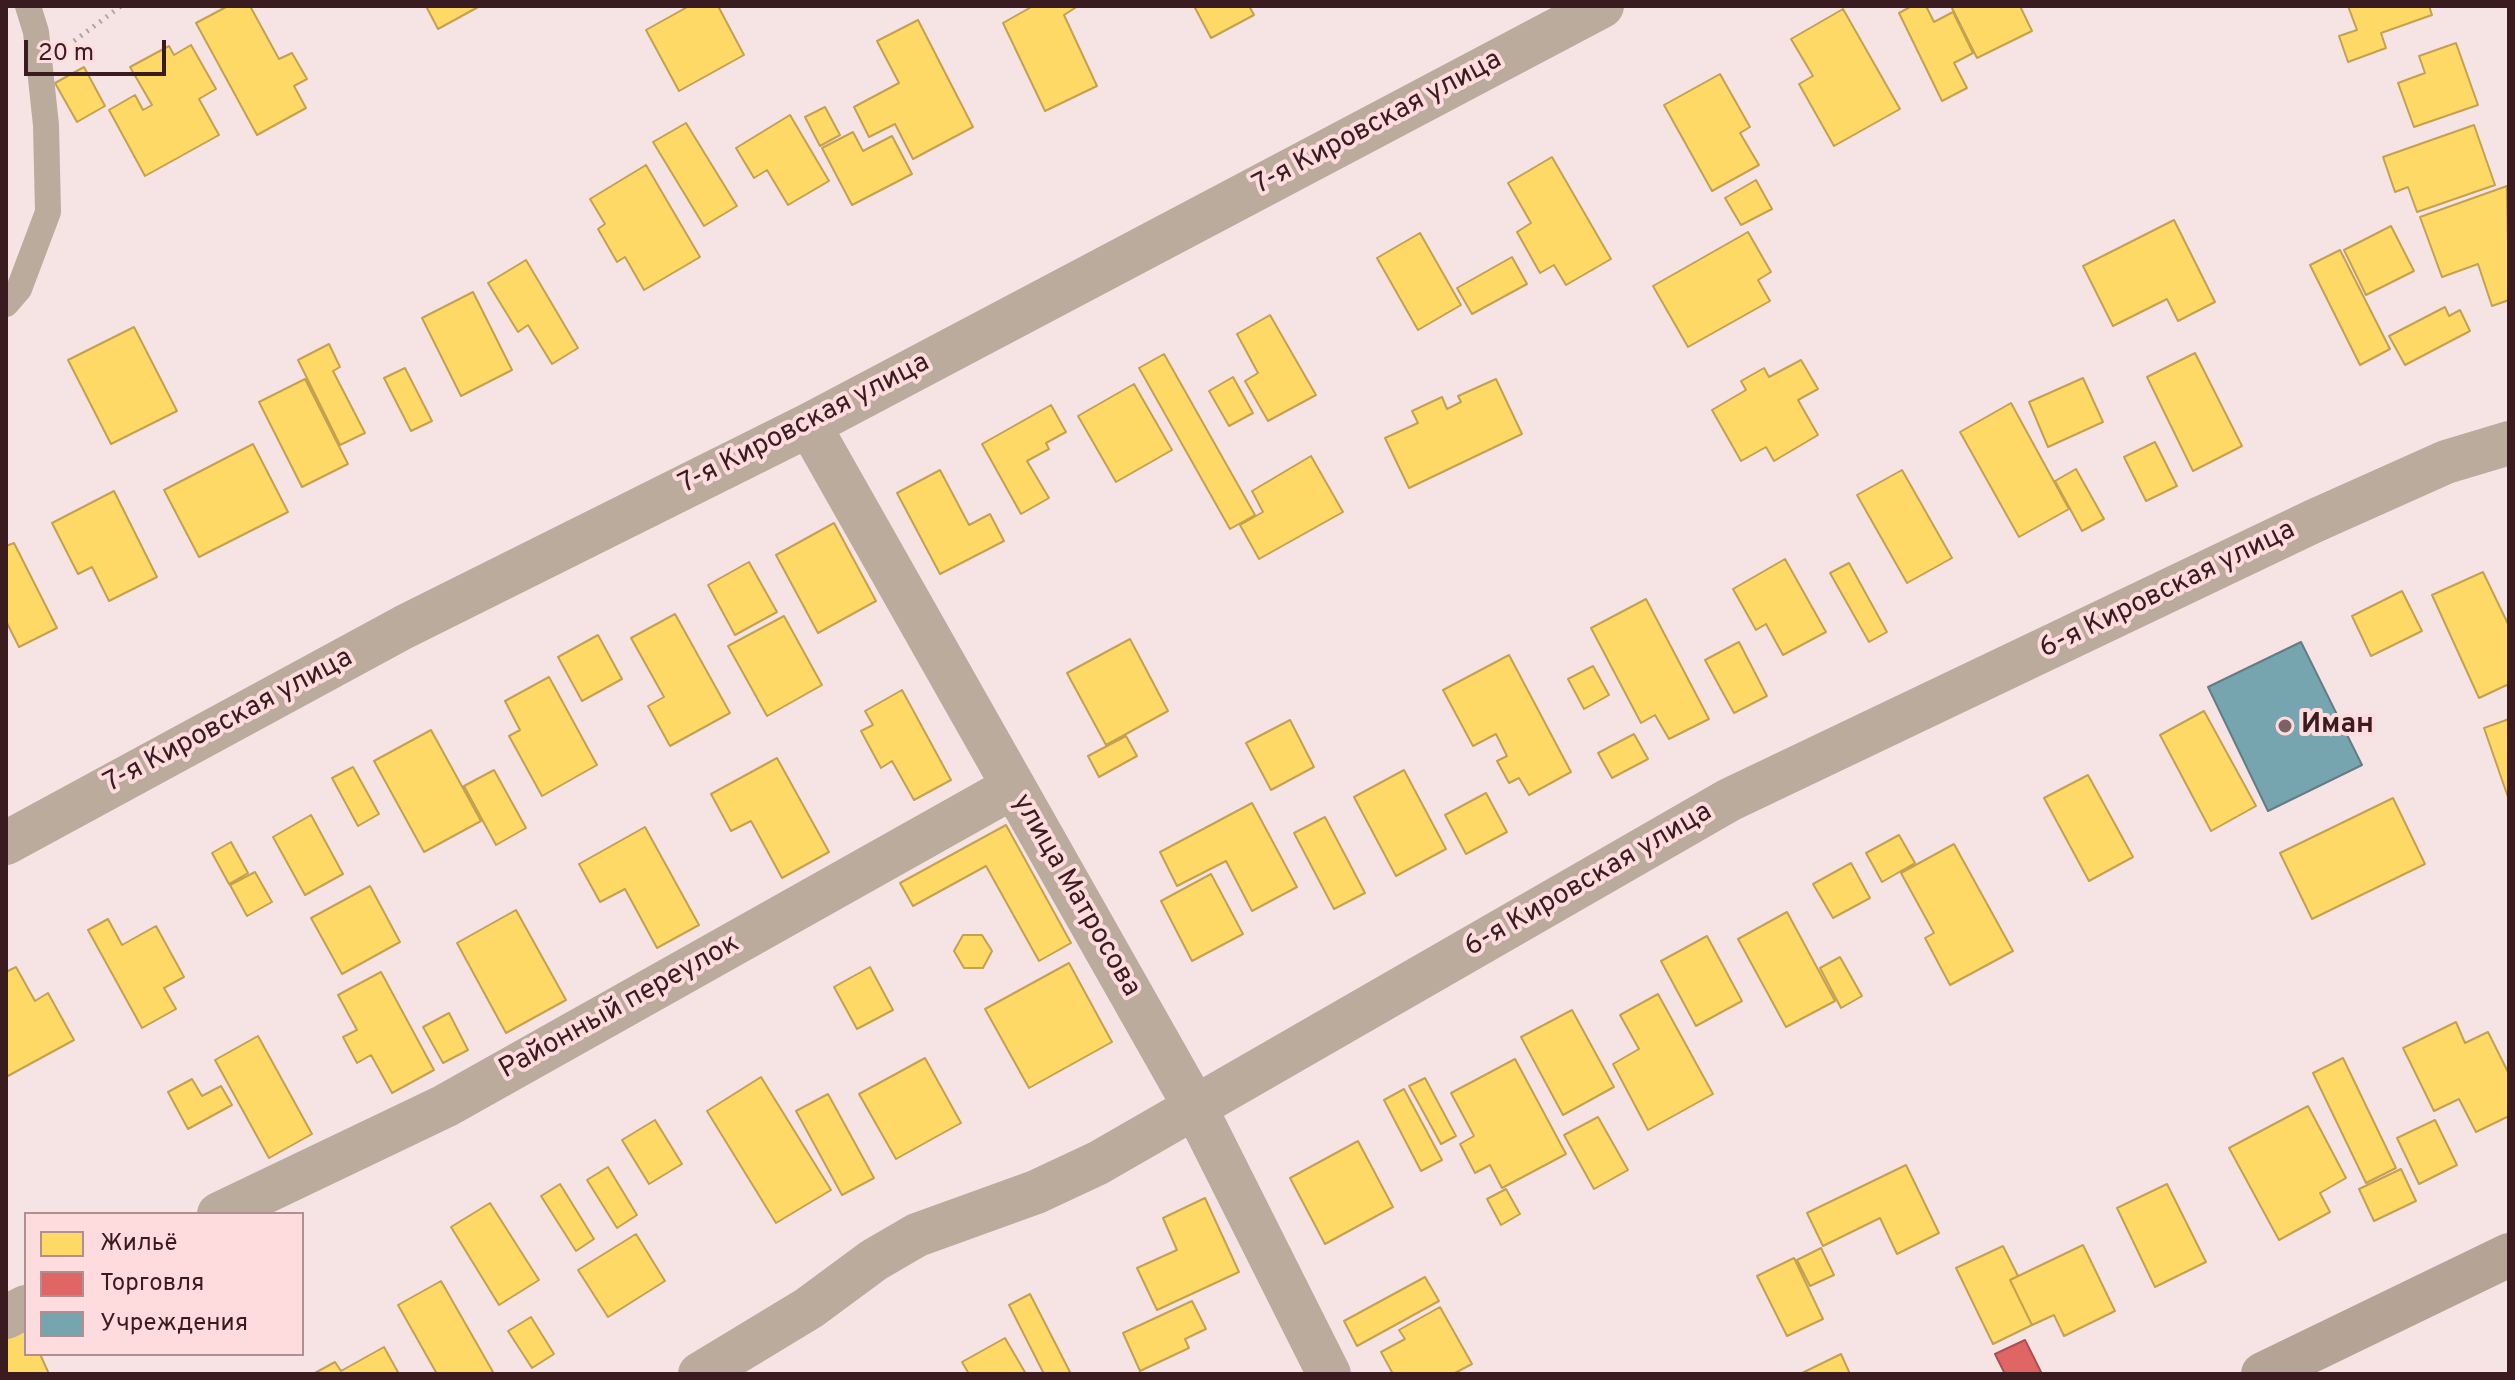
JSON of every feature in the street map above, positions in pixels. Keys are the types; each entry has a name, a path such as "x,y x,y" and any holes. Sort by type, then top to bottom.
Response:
{"main road":[{"path":"2263,1374 2509,1255"}],"street":[{"name":"7-я Кировская улица","path":"6,843 404,627 809,425 1602,6"},
{"name":"улица Матросова","path":"809,425 1195,1107 1329,1374"},
{"name":"6-я Кировская улица","path":"700,1374 809,1308 874,1260 917,1235 1036,1192 1098,1163 1729,800 2314,521 2446,462 2509,443"},
{"name":"Районный переулок","path":"223,1212 445,1106 1013,787"},
{"path":"6,1317 24,1308"}],"lane":[{"path":"6,304 19,289 48,212 46,125 28,6"}],"path":[{"path":"39,63 91,31 121,6"}],"building: Жильё":[{"path":"228,6 250,6 279,59 292,53 307,79 294,86 306,108 257,135 196,23"},
{"path":"426,6 480,6 438,29"},
{"path":"689,6 718,6 744,55 679,91 646,30"},
{"path":"1033,6 1078,6 1064,15 1097,86 1045,111 1003,23"},
{"path":"1194,6 1249,6 1254,15 1211,38"},
{"path":"1912,6 1926,6 1934,22 1953,12 1973,53 1954,63 1967,88 1942,101 1899,13"},
{"path":"1951,6 2020,6 2032,31 1977,58"},
{"path":"2348,6 2429,6 2432,15 2381,33 2386,48 2348,62 2339,36 2357,30"},
{"path":"1843,9 1900,109 1834,146 1799,84 1813,76 1791,39"},
{"path":"918,20 973,127 913,159 895,124 869,137 854,107 899,83 877,41"},
{"path":"2456,43 2478,105 2414,127 2398,83 2425,73 2419,56"},
{"path":"191,45 216,89 199,99 219,135 145,176 109,110 135,95 143,110 152,105 130,67 169,46 174,55"},
{"path":"84,67 105,106 77,122 55,83"},
{"path":"1720,74 1750,127 1740,133 1759,165 1712,191 1664,105"},
{"path":"825,107 840,135 820,146 805,117"},
{"path":"790,115 829,181 788,205 767,170 754,178 736,148"},
{"path":"686,123 737,206 704,226 653,142"},
{"path":"2474,125 2495,185 2417,212 2408,187 2395,192 2383,157"},
{"path":"853,132 863,151 892,136 912,174 852,205 822,148"},
{"path":"1552,157 1611,259 1566,285 1554,265 1540,273 1517,232 1531,223 1508,183"},
{"path":"646,165 700,257 644,290 625,257 617,262 598,229 605,224 590,199"},
{"path":"1756,180 1772,209 1741,225 1725,198"},
{"path":"2507,186 2509,300 2492,306 2478,264 2442,277 2420,217"},
{"path":"2174,220 2215,302 2178,321 2167,299 2113,326 2083,266"},
{"path":"2391,226 2414,271 2366,295 2344,250"},
{"path":"1748,232 1771,272 1758,280 1770,301 1688,347 1653,286"},
{"path":"1420,233 1461,305 1418,330 1377,258"},
{"path":"2340,250 2390,349 2360,365 2310,265"},
{"path":"1512,257 1527,284 1472,314 1457,288"},
{"path":"526,260 578,348 552,364 528,325 518,332 488,283"},
{"path":"473,292 512,370 461,396 422,318"},
{"path":"2445,307 2449,316 2460,310 2470,331 2405,365 2389,336"},
{"path":"1270,315 1316,395 1268,421 1245,381 1258,373 1237,334"},
{"path":"134,327 177,411 111,444 68,360"},
{"path":"329,344 340,367 333,371 365,433 340,445 298,360"},
{"path":"2195,353 2242,446 2193,471 2147,377"},
{"path":"1164,354 1255,515 1230,529 1139,368"},
{"path":"1801,360 1818,389 1798,400 1818,435 1774,461 1766,447 1741,461 1712,410 1746,390 1741,381 1764,368 1769,377"},
{"path":"405,368 432,421 411,431 384,378"},
{"path":"1233,377 1253,413 1229,426 1209,391"},
{"path":"2083,378 2103,422 2048,447 2029,402"},
{"path":"305,379 348,464 302,487 259,402"},
{"path":"1496,379 1522,434 1409,488 1385,438 1418,423 1412,411 1442,397 1447,409 1461,402 1458,396"},
{"path":"1134,384 1172,450 1116,482 1078,416"},
{"path":"2011,403 2069,509 2019,537 1960,432"},
{"path":"1051,405 1066,432 1046,443 1049,449 1027,461 1049,498 1021,514 982,444"},
{"path":"2155,442 2177,486 2146,501 2124,457"},
{"path":"253,444 288,512 199,557 164,490"},
{"path":"1311,456 1343,512 1259,559 1240,525 1263,512 1252,491"},
{"path":"2076,469 2104,519 2082,531 2055,481"},
{"path":"940,470 969,525 990,514 1004,541 940,574 897,493"},
{"path":"1902,470 1952,558 1907,583 1857,495"},
{"path":"114,491 157,577 109,601 92,567 78,574 52,523"},
{"path":"834,523 876,601 818,633 776,555"},
{"path":"14,543 57,628 19,647 6,621 6,546"},
{"path":"1785,559 1826,632 1783,655 1766,624 1756,630 1733,589"},
{"path":"749,562 777,612 735,635 708,585"},
{"path":"1849,563 1887,632 1869,642 1830,573"},
{"path":"2483,572 2509,626 2509,684 2479,698 2432,595"},
{"path":"2402,591 2422,631 2371,656 2352,616"},
{"path":"1646,599 1709,719 1669,739 1655,715 1641,723 1591,628"},
{"path":"675,614 730,713 670,746 648,706 664,697 631,638"},
{"path":"784,616 822,685 767,716 728,646"},
{"path":"598,635 622,679 582,701 558,657"},
{"path":"1130,639 1168,711 1106,745 1067,673"},
{"path":"1739,642 1767,696 1734,713 1705,660"},
{"path":"1509,655 1571,772 1529,795 1519,778 1509,783 1497,761 1507,756 1496,734 1473,746 1443,690"},
{"path":"1593,666 1609,695 1584,709 1568,679"},
{"path":"549,677 597,765 542,796 509,736 520,730 505,701"},
{"path":"902,690 951,780 914,800 892,761 881,768 861,731 873,725 865,711"},
{"path":"2204,711 2256,806 2211,831 2160,735"},
{"path":"2509,719 2509,800 2484,728"},
{"path":"1290,720 1314,767 1271,790 1246,743"},
{"path":"431,730 481,821 424,852 374,761"},
{"path":"1634,734 1648,759 1612,778 1598,753"},
{"path":"1126,736 1137,756 1099,777 1088,756"},
{"path":"777,758 829,852 782,878 751,821 731,831 711,794"},
{"path":"353,767 379,814 358,826 332,778"},
{"path":"494,770 526,828 496,845 464,786"},
{"path":"1404,770 1446,849 1396,876 1354,797"},
{"path":"2088,775 2133,857 2089,881 2044,798"},
{"path":"1486,793 1507,832 1466,854 1445,815"},
{"path":"2393,798 2425,864 2312,919 2280,853"},
{"path":"1252,803 1297,887 1252,911 1226,861 1177,886 1160,852"},
{"path":"311,815 343,874 305,895 273,837"},
{"path":"1325,817 1365,893 1334,909 1294,833"},
{"path":"1006,825 1071,943 1039,961 986,866 913,906 900,883"},
{"path":"645,827 699,925 657,948 625,889 600,902 579,864"},
{"path":"1899,835 1915,863 1882,882 1866,853"},
{"path":"231,842 248,873 229,884 212,853"},
{"path":"1954,844 2013,951 1950,985 1925,938 1934,933 1901,873"},
{"path":"1851,863 1870,898 1833,918 1813,884"},
{"path":"255,872 272,902 247,916 230,885"},
{"path":"1211,874 1243,934 1192,961 1161,901"},
{"path":"370,886 400,942 342,974 311,918"},
{"path":"516,910 566,1000 506,1033 457,943"},
{"path":"1787,912 1835,1001 1786,1027 1738,939"},
{"path":"108,919 122,945 156,926 184,977 164,988 176,1009 142,1028 88,930"},
{"path":"963,935 982,935 992,951 983,968 964,968 954,951"},
{"path":"1707,936 1742,1001 1696,1026 1661,961"},
{"path":"1840,957 1862,996 1841,1008 1820,968"},
{"path":"1069,963 1112,1042 1029,1088 985,1009"},
{"path":"16,967 35,1001 48,993 74,1040 6,1077 6,972"},
{"path":"870,967 893,1010 857,1029 834,987"},
{"path":"381,972 434,1070 392,1093 371,1055 357,1063 343,1037 357,1030 338,995"},
{"path":"1658,994 1713,1094 1648,1130 1613,1064 1639,1049 1620,1015"},
{"path":"1572,1010 1614,1087 1563,1115 1521,1037"},
{"path":"449,1013 468,1050 443,1063 423,1027"},
{"path":"2456,1022 2465,1043 2488,1032 2509,1074 2509,1116 2476,1132 2459,1099 2434,1111 2403,1048"},
{"path":"258,1036 312,1134 269,1158 215,1060"},
{"path":"925,1058 961,1123 896,1159 859,1094"},
{"path":"2343,1058 2396,1168 2366,1183 2313,1073"},
{"path":"1515,1059 1566,1154 1502,1188 1490,1165 1475,1173 1460,1144 1474,1136 1451,1093"},
{"path":"761,1077 831,1190 776,1223 707,1111"},
{"path":"1425,1078 1456,1136 1441,1144 1409,1086"},
{"path":"192,1079 202,1096 221,1086 232,1105 188,1129 168,1092"},
{"path":"1404,1089 1442,1160 1421,1171 1384,1100"},
{"path":"828,1094 874,1178 842,1195 796,1111"},
{"path":"2308,1106 2346,1178 2320,1193 2330,1212 2279,1240 2229,1148"},
{"path":"1598,1117 1628,1170 1594,1189 1564,1135"},
{"path":"655,1120 682,1164 649,1184 622,1140"},
{"path":"2435,1120 2457,1165 2419,1184 2397,1138"},
{"path":"1358,1141 1393,1207 1325,1244 1290,1178"},
{"path":"1906,1165 1939,1233 1897,1254 1880,1218 1823,1246 1807,1213"},
{"path":"608,1167 637,1215 617,1228 587,1180"},
{"path":"2401,1169 2416,1201 2374,1221 2359,1189"},
{"path":"560,1184 594,1239 576,1251 541,1196"},
{"path":"2167,1184 2206,1262 2155,1287 2117,1208"},
{"path":"1506,1189 1520,1214 1501,1225 1487,1199"},
{"path":"1205,1198 1239,1272 1157,1310 1137,1268 1177,1250 1163,1218"},
{"path":"490,1203 539,1280 499,1305 451,1227"},
{"path":"636,1234 665,1281 608,1317 578,1270"},
{"path":"2083,1245 2115,1311 2064,1336 2054,1315 2032,1325 2010,1280"},
{"path":"2003,1246 2018,1276 2010,1280 2032,1325 1993,1344 1956,1268"},
{"path":"1821,1248 1834,1275 1810,1286 1797,1260"},
{"path":"1794,1258 1823,1319 1787,1336 1757,1276"},
{"path":"1425,1277 1439,1301 1357,1346 1344,1321"},
{"path":"441,1281 493,1372 437,1374 398,1305"},
{"path":"1030,1294 1071,1374 1044,1374 1009,1305"},
{"path":"1192,1301 1206,1329 1185,1339 1189,1348 1140,1371 1123,1333"},
{"path":"1440,1307 1472,1364 1453,1374 1393,1374 1381,1352 1405,1339 1399,1330"},
{"path":"531,1317 554,1354 532,1368 508,1331"},
{"path":"24,1331 24,1356 41,1356 49,1374 6,1374 6,1338"},
{"path":"1005,1338 1026,1374 969,1374 962,1362"},
{"path":"384,1347 399,1374 313,1374 335,1362 341,1371"},
{"path":"1841,1354 1850,1374 1800,1374"}],"building: Торговля":[{"path":"2025,1340 2042,1374 2005,1374 1995,1354"}],"building: Учреждения":[{"name":"Иман","path":"2301,642 2362,765 2268,811 2208,687"}],"place":[{"name":"Иман","path":"2285,726"}]}
